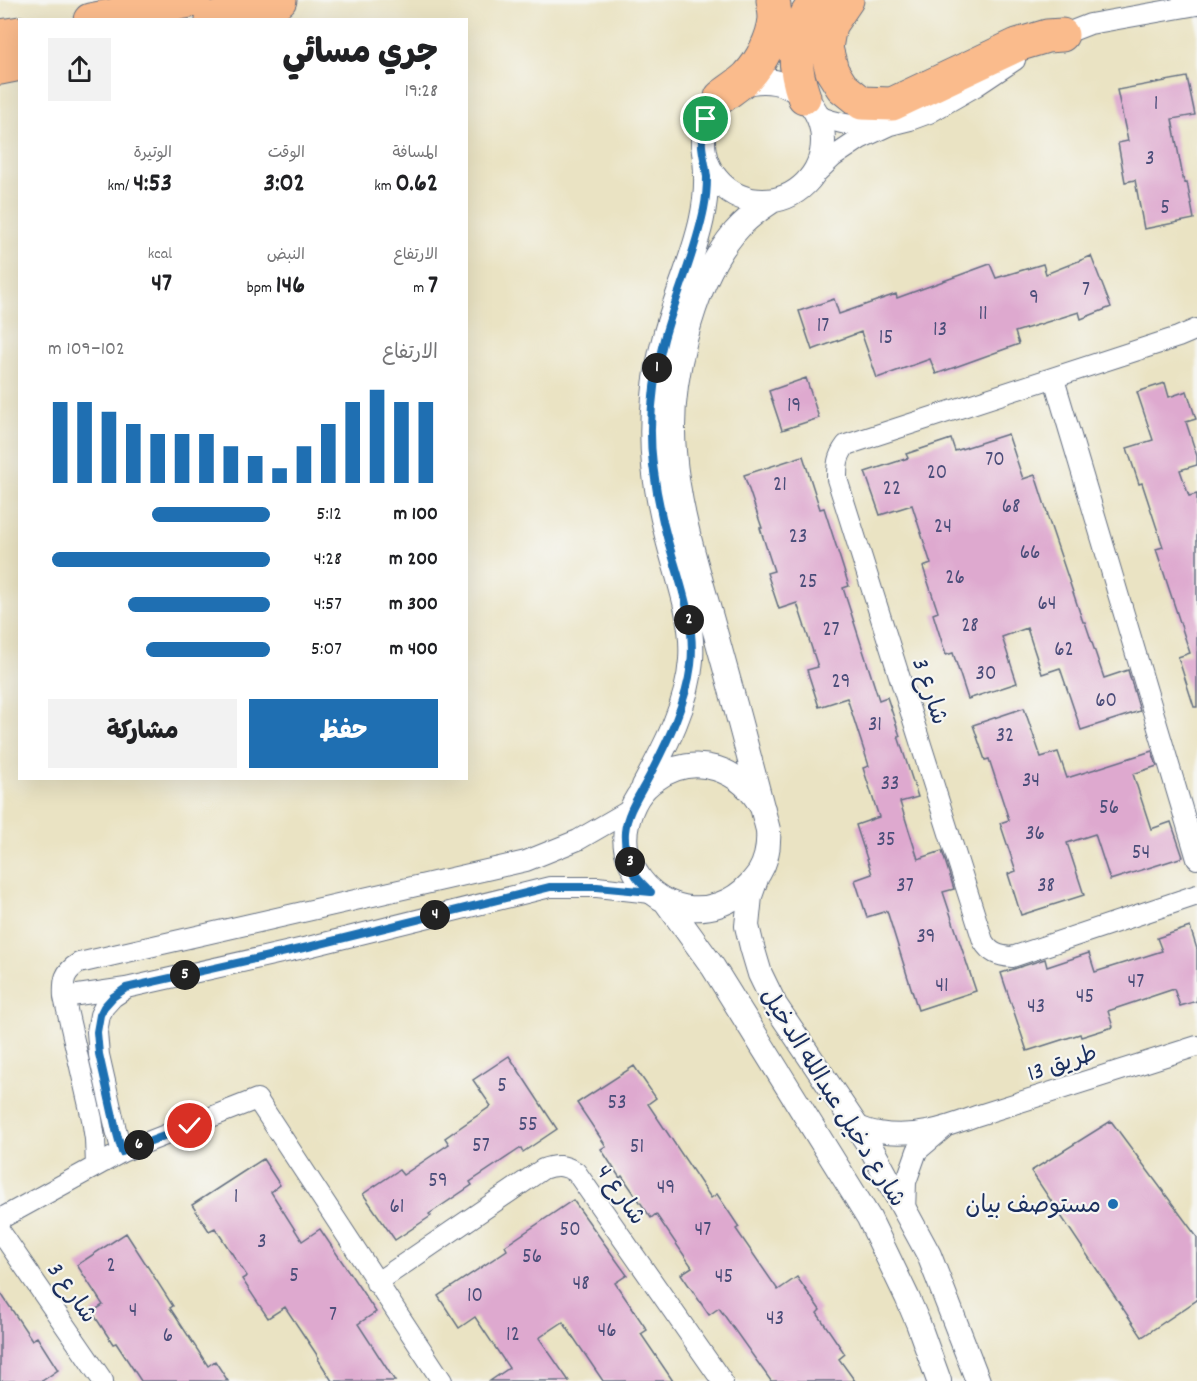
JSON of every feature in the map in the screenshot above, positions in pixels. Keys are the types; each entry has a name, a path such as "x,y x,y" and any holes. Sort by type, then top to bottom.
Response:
{"highway":[{"path":"100,18 195,0"},
{"path":"219,18 280,0"},
{"path":"721,97 747,77 757,65 772,33 775,18 773,0"},
{"path":"811,107 797,77 796,55 799,33 806,15 816,0"},
{"path":"847,0 830,25 826,48 832,71 842,87 862,103 892,104 1017,45 1047,36 1062,35"},
{"path":"0,36 18,33"},
{"path":"0,68 18,64"}],"street":[{"path":"705,159 719,183 730,192 757,201 772,201 786,197 809,180 833,157 860,139 890,125 929,113 1062,35 1090,24 1197,5"},
{"path":"658,897 636,875 627,854 625,832 636,800 670,735 679,712 687,689 691,661 692,642 685,599 658,496 653,464 652,430 657,369 697,240 703,212 706,188 702,132 709,113 721,97 732,89 756,81 769,81 788,87 811,107 835,122 853,126 890,125"},
{"path":"809,180 821,156 823,143 822,129 811,107"},
{"path":"64,997 126,988 308,947 550,887 597,887 658,897 680,907 718,906 741,893 759,874 766,858 769,842 768,830 686,523 673,450 674,415 682,352 690,320 703,286 734,234 753,213 772,201"},
{"name":"شارع 3","path":"1197,329 1054,379 846,445 840,454 837,467 837,479 987,948 1001,956 1012,957 1197,895"},
{"path":"1054,379 1197,859"},
{"path":"96,1166 92,1119 64,997 65,976 79,963 526,861 578,840 636,800 654,780 680,768 694,766 722,770 746,785 763,809"},
{"name":"شارع دخيل عبدالله الدخيل","path":"759,874 750,896 747,926 760,974 775,1005 871,1148 929,1255 978,1381"},
{"name":"شارع دخيل عبدالله الدخيل","path":"658,897 713,967 869,1218 907,1297 939,1381"},
{"path":"122,1152 99,1054 97,1032 104,1007 126,988"},
{"name":"طريق 13","path":"856,1125 879,1132 906,1134 943,1129 976,1116 1197,1046"},
{"path":"0,1219 122,1152 257,1100 442,1381"},
{"name":"طريق 13","path":"905,1212 906,1182 917,1151 943,1129"},
{"name":"شارع 4","path":"376,1283 543,1169 554,1165 566,1166 576,1172 722,1381"},
{"name":"شارع 3","path":"0,1231 103,1381"}],"building":[{"path":"1187,77 1195,115 1172,119 1184,183 1187,182 1194,219 1144,229 1135,180 1125,182 1118,143 1128,141 1117,90"},
{"path":"1091,256 1111,307 1081,319 1079,312 1015,332 1019,344 936,374 930,359 877,378 861,332 812,350 799,311 834,299 839,314 896,294 897,298 990,264 996,278 1043,264 1046,274"},
{"path":"806,378 819,418 782,430 769,391"},
{"path":"1165,383 1169,397 1187,391 1196,419 1186,422 1197,456 1197,465 1180,470 1189,496 1197,494 1197,707 1194,707 1178,657 1190,653 1156,549 1163,547 1142,483 1139,484 1127,448 1153,440 1137,392"},
{"path":"1008,434 1023,479 1035,475 1083,622 1085,622 1104,678 1128,670 1140,711 1081,730 1060,668 1042,674 1027,628 1002,637 1017,683 968,699 953,653 946,655 933,614 938,612 923,567 931,564 912,505 880,515 865,472 908,458 906,454 951,439 955,451"},
{"path":"803,456 820,509 824,508 849,586 843,588 879,700 887,697 918,797 900,802 918,859 942,851 954,889 943,892 976,991 918,1010 887,911 867,917 855,880 872,874 856,825 879,817 863,768 869,766 847,698 819,707 807,670 818,667 797,603 779,609 767,573 774,571 744,475"},
{"path":"1024,708 1041,757 1058,752 1067,778 1152,751 1157,766 1133,774 1151,829 1171,822 1183,857 1110,880 1095,834 1067,843 1084,895 1021,915 1008,874 1016,871 1000,823 1009,820 989,759 985,760 973,725"},
{"path":"1190,927 1197,949 1197,1001 1180,1006 1174,989 1108,1011 1113,1027 1081,1037 1080,1034 1027,1051 1001,973 1045,959 1047,967 1089,953 1095,972 1162,951 1157,938"},
{"path":"509,1056 557,1129 523,1152 521,1148 470,1182 472,1185 395,1240 363,1194 399,1170 403,1175 449,1144 445,1138 491,1106 473,1080"},
{"path":"634,1066 656,1098 648,1104 711,1198 717,1194 739,1227 736,1229 778,1290 797,1277 820,1310 817,1313 845,1354 839,1359 855,1381 771,1381 719,1308 709,1315 681,1274 692,1267 656,1214 651,1218 622,1176 620,1178 601,1149 606,1146 577,1103"},
{"name":"مستوصف بيان","path":"1111,1121 1197,1237 1197,1300 1142,1337 1031,1171"},
{"path":"263,1159 280,1185 271,1192 302,1241 320,1229 376,1312 358,1324 395,1381 332,1381 285,1307 268,1318 242,1279 247,1276 215,1228 209,1231 192,1205"},
{"path":"573,1200 627,1275 615,1283 647,1330 641,1334 673,1381 603,1381 563,1322 539,1338 569,1381 490,1381 509,1368 475,1317 459,1328 438,1296 507,1250 505,1246"},
{"path":"126,1233 173,1306 170,1308 208,1366 215,1361 228,1381 141,1381 116,1343 113,1344 92,1312 103,1305 77,1265"},
{"path":"0,1292 32,1340 37,1337 58,1370 42,1381 0,1381"}],"place":[{"name":"مستوصف بيان","path":"1113,1204"}],"route":[{"path":"190,1126 122,1152 99,1054 97,1032 104,1007 126,988 308,947 550,887 578,886 651,892 636,875 627,854 625,832 630,810 659,758 679,712 687,689 692,642 685,599 667,537 653,464 654,396 664,339 697,240 703,212 707,177 702,132 706,119"}]}
